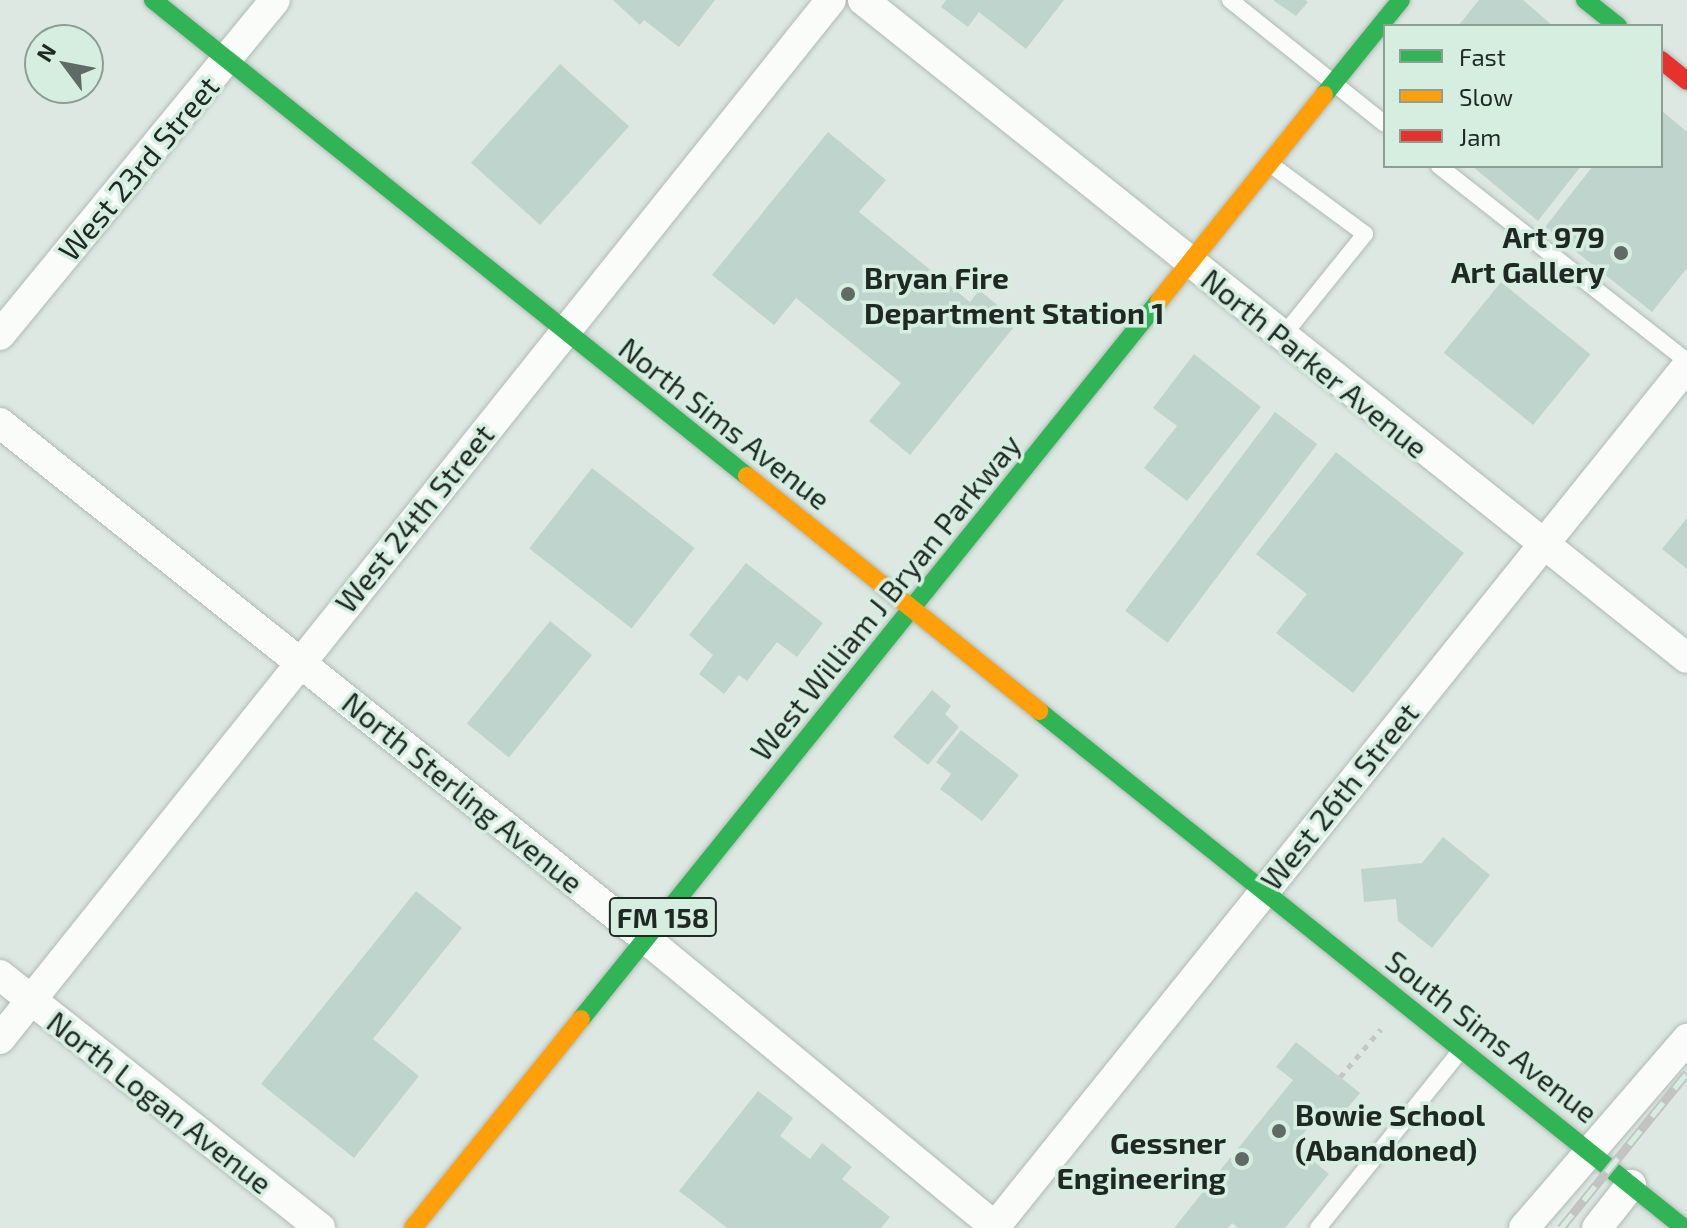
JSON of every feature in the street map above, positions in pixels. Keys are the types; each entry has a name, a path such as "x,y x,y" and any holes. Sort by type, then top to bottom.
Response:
{"street":[{"name":"North Sims Avenue","path":"153,0 1263,890"},
{"name":"West 23rd Street","path":"0,335 275,0"},
{"name":"West 24th Street","path":"0,1039 300,660 831,0"},
{"name":"North Parker Avenue","path":"863,0 1687,658"},
{"name":"West William J Bryan Parkway","path":"413,1228 1401,0"},
{"path":"1585,0 1615,24"},
{"path":"1663,62 1687,81"},
{"name":"West 26th Street","path":"995,1228 1687,364"},
{"name":"North Sterling Avenue","path":"0,423 646,939 995,1228"},
{"name":"South Sims Avenue","path":"1263,890 1631,1185 1678,1217"},
{"name":"North Logan Avenue","path":"0,975 320,1228"},
{"path":"1524,1228 1593,1152 1687,1039"},
{"path":"1597,1228 1631,1185"}],"lane":[{"path":"1230,0 1383,122"},
{"path":"1270,164 1365,234 1282,337"},
{"path":"1442,168 1687,364"},
{"path":"1318,1228 1462,1049"}],"path":[{"path":"1340,1077 1381,1029"}],"building":[{"path":"613,0 715,0 679,47 644,20 640,25"},
{"path":"946,0 1064,0 1026,49 979,12 968,27 941,7"},
{"path":"1273,0 1305,0 1308,2 1296,16"},
{"path":"1479,0 1523,0 1551,24 1460,24"},
{"path":"560,64 629,126 540,225 471,163"},
{"path":"1663,112 1687,132 1687,268 1652,312 1545,227 1591,168 1663,168"},
{"name":"Bryan Fire Department Station 1","path":"828,132 886,180 859,212 970,302 979,290 1018,322 910,455 869,421 901,383 796,298 774,325 712,275"},
{"path":"1474,168 1579,168 1538,221"},
{"path":"1501,282 1590,354 1533,425 1444,353"},
{"path":"1194,354 1261,407 1187,501 1144,468 1177,426 1153,408"},
{"path":"1275,412 1317,444 1167,643 1125,611"},
{"path":"1336,452 1464,553 1353,693 1276,633 1307,594 1256,554"},
{"path":"592,468 694,548 632,628 529,548"},
{"path":"1687,518 1687,569 1662,549"},
{"path":"746,563 823,623 797,657 777,642 747,681 739,675 724,694 699,674 713,655 689,635"},
{"path":"550,621 592,655 509,758 467,724"},
{"path":"932,690 951,706 945,714 959,727 928,765 893,737"},
{"path":"961,730 1019,775 982,821 940,789 951,774 936,762"},
{"path":"1443,837 1490,875 1432,948 1398,921 1396,899 1364,902 1361,869 1422,863"},
{"path":"416,891 462,928 373,1039 419,1076 354,1158 261,1084"},
{"name":"Bowie School (Abandoned)","path":"1296,1042 1360,1093 1340,1117 1326,1106 1294,1145 1329,1174 1285,1228 1238,1228 1232,1223 1228,1228 1174,1228 1293,1080 1276,1067"},
{"path":"758,1091 793,1118 780,1136 810,1159 822,1143 852,1167 842,1179 890,1217 881,1228 727,1228 679,1191"}],"railway":[{"path":"1561,1228 1687,1073"}],"traffic: fast":[{"path":"153,0 747,476"},
{"path":"1324,95 1401,0"},
{"path":"1585,0 1615,24"},
{"path":"581,1019 1159,301"},
{"path":"1039,711 1684,1228"}],"traffic: slow":[{"path":"1159,301 1324,95"},
{"path":"747,476 1039,711"},
{"path":"413,1228 581,1019"}],"traffic: jam":[{"path":"1663,62 1687,81"}],"place":[{"name":"Art 979 Art Gallery","path":"1621,253"},
{"name":"Bryan Fire Department Station 1","path":"848,294"},
{"name":"Bowie School (Abandoned)","path":"1279,1131"},
{"name":"Gessner Engineering","path":"1242,1159"}]}
